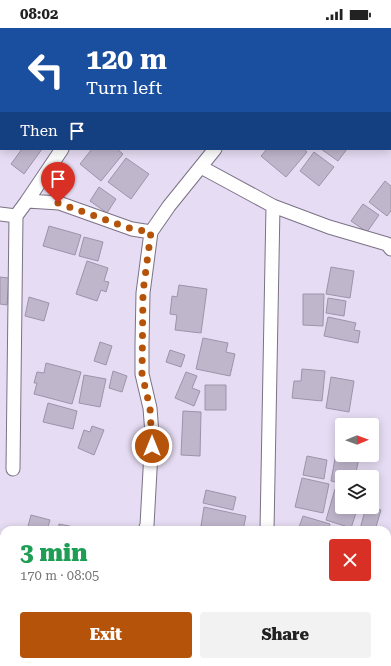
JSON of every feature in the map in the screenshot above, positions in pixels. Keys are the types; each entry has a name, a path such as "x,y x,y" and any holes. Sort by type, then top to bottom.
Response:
{"street":[{"path":"13,469 16,216 28,201 61,150"},
{"path":"146,526 148,518 152,434 150,408 142,374 142,344 143,292 151,232 169,206 214,150"},
{"path":"201,167 273,206 329,227 387,244 391,249"},
{"path":"28,201 58,203 132,229 151,232"},
{"path":"267,526 273,206"},
{"path":"0,214 16,216"}],"building":[{"path":"21,150 41,150 24,174 11,164"},
{"path":"91,150 118,150 123,154 101,181 80,164"},
{"path":"266,150 305,150 307,152 286,177 261,156"},
{"path":"322,150 346,150 338,161"},
{"path":"314,152 334,167 319,186 300,171"},
{"path":"126,158 149,174 131,199 108,182"},
{"path":"385,181 391,186 391,211 387,216 369,202"},
{"path":"99,187 116,199 107,213 90,201"},
{"path":"363,204 379,215 367,232 351,221"},
{"path":"49,226 81,235 75,255 43,246"},
{"path":"84,237 103,242 98,261 79,256"},
{"path":"87,261 108,268 104,281 109,282 106,292 101,290 97,301 76,294"},
{"path":"331,267 354,271 350,298 326,294"},
{"path":"0,277 9,278 7,305 0,304"},
{"path":"179,285 207,289 201,333 175,330 177,315 170,314 172,296 177,297"},
{"path":"303,294 324,294 323,326 303,325"},
{"path":"29,297 49,303 44,321 25,316"},
{"path":"328,298 346,301 344,316 326,313"},
{"path":"328,317 356,323 354,330 360,331 358,343 324,336"},
{"path":"203,338 228,343 226,352 235,354 230,376 196,369"},
{"path":"100,342 112,346 106,365 94,361"},
{"path":"170,350 185,355 181,367 166,362"},
{"path":"46,363 81,372 72,404 34,394 37,383 34,383 37,372 44,373"},
{"path":"302,369 325,371 322,401 292,398 294,381 301,381"},
{"path":"113,371 127,376 122,392 109,388"},
{"path":"186,372 197,376 192,388 200,391 194,406 175,398"},
{"path":"84,375 106,379 100,407 79,403"},
{"path":"331,377 354,381 349,412 326,408"},
{"path":"205,385 226,385 226,410 205,410"},
{"path":"48,403 77,411 73,429 43,422"},
{"path":"183,411 201,412 200,456 181,455"},
{"path":"92,426 104,430 94,455 78,448 84,430 90,432"},
{"path":"307,456 327,460 324,479 303,475"},
{"path":"335,459 335,462 358,462 356,470 335,470 335,482 331,481"},
{"path":"302,478 329,484 323,513 295,507"},
{"path":"335,489 335,514 356,514 352,526 345,526 326,520"},
{"path":"206,490 236,497 233,510 203,503"},
{"path":"204,507 246,516 244,526 201,526"},
{"path":"379,510 381,510 376,526 361,526 364,514 379,514"},
{"path":"31,515 50,520 48,526 28,526"},
{"path":"303,516 330,524 329,526 299,526"},
{"path":"59,524 69,526 59,526"}],"route":[{"path":"58,203 132,229 151,232 143,292 142,374 150,408 152,446"}]}
